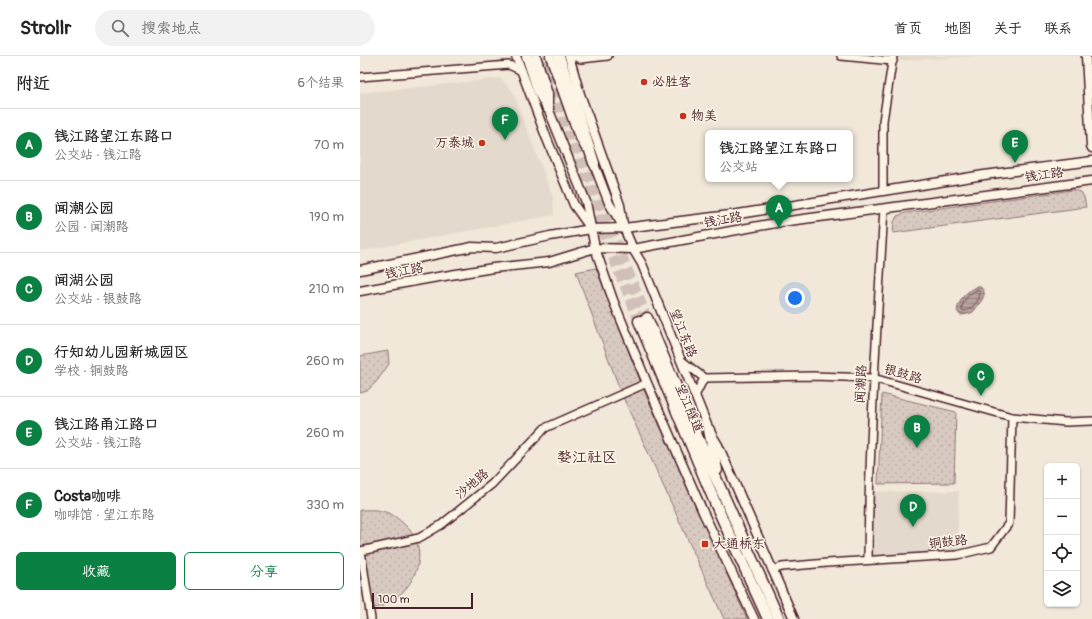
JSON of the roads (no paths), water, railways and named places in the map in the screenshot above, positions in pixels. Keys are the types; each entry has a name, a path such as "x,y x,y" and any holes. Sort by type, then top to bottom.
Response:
{"highway":[{"path":"527,56 539,92 548,108"},
{"path":"559,56 594,163"},
{"name":"望江隧道","path":"724,495 643,319 716,505 768,619"},
{"path":"709,430 724,495 779,619"}],"main road":[{"path":"516,56 547,139 574,205 591,229"},
{"path":"536,56 548,94 548,108 586,202 595,248 613,300 703,512 754,619"},
{"name":"望江东路","path":"550,56 577,132 594,163 609,203 624,228 633,249 642,264 709,430 718,445 794,619"},
{"path":"569,56 580,94 620,205 624,228"},
{"path":"1086,56 1092,148"},
{"name":"钱江路","path":"360,270 472,247 496,248 591,229 624,228 738,214 984,175 1092,161"},
{"name":"钱江路","path":"360,291 493,268 549,262 595,248 633,249 781,222 1092,181"}],"street":[{"path":"509,65 512,56"},
{"path":"573,56 581,59 608,56"},
{"path":"841,56 893,58 883,121 883,191"},
{"path":"573,70 581,59"},
{"path":"360,77 509,65 522,71"},
{"name":"闻潮路","path":"868,560 868,492 873,378 884,209"},
{"path":"681,360 704,378 695,396"},
{"name":"银鼓路","path":"704,378 813,376 873,378 1012,417 1066,422 1092,421"},
{"name":"沙地路","path":"371,619 361,551 420,538 446,521 492,484 545,428 647,383"},
{"name":"铜鼓路","path":"772,570 782,567 868,560 957,555 991,547 1009,523 1012,417"}],"water":[{"path":"978,286 984,292 982,299 973,312 960,315 957,311 962,299 967,293"}],"tunnel":[{"path":"547,59 569,124 647,318"},
{"path":"547,90 571,155 639,321"}],"place":[{"name":"必胜客","path":"644,82"},
{"name":"物美","path":"683,116"},
{"name":"Costa咖啡","path":"505,140"},
{"name":"万泰城","path":"482,143"},
{"name":"钱江路甬江路口","path":"1015,163"},
{"name":"钱江路望江东路口","path":"779,228"},
{"name":"闻湖公园","path":"981,396"},
{"name":"闻潮公园","path":"917,448"},
{"name":"行知幼儿园新城园区","path":"913,527"},
{"name":"大通桥东","path":"705,544"}],"district":[{"name":"婺江社区","path":"587,457"}]}
